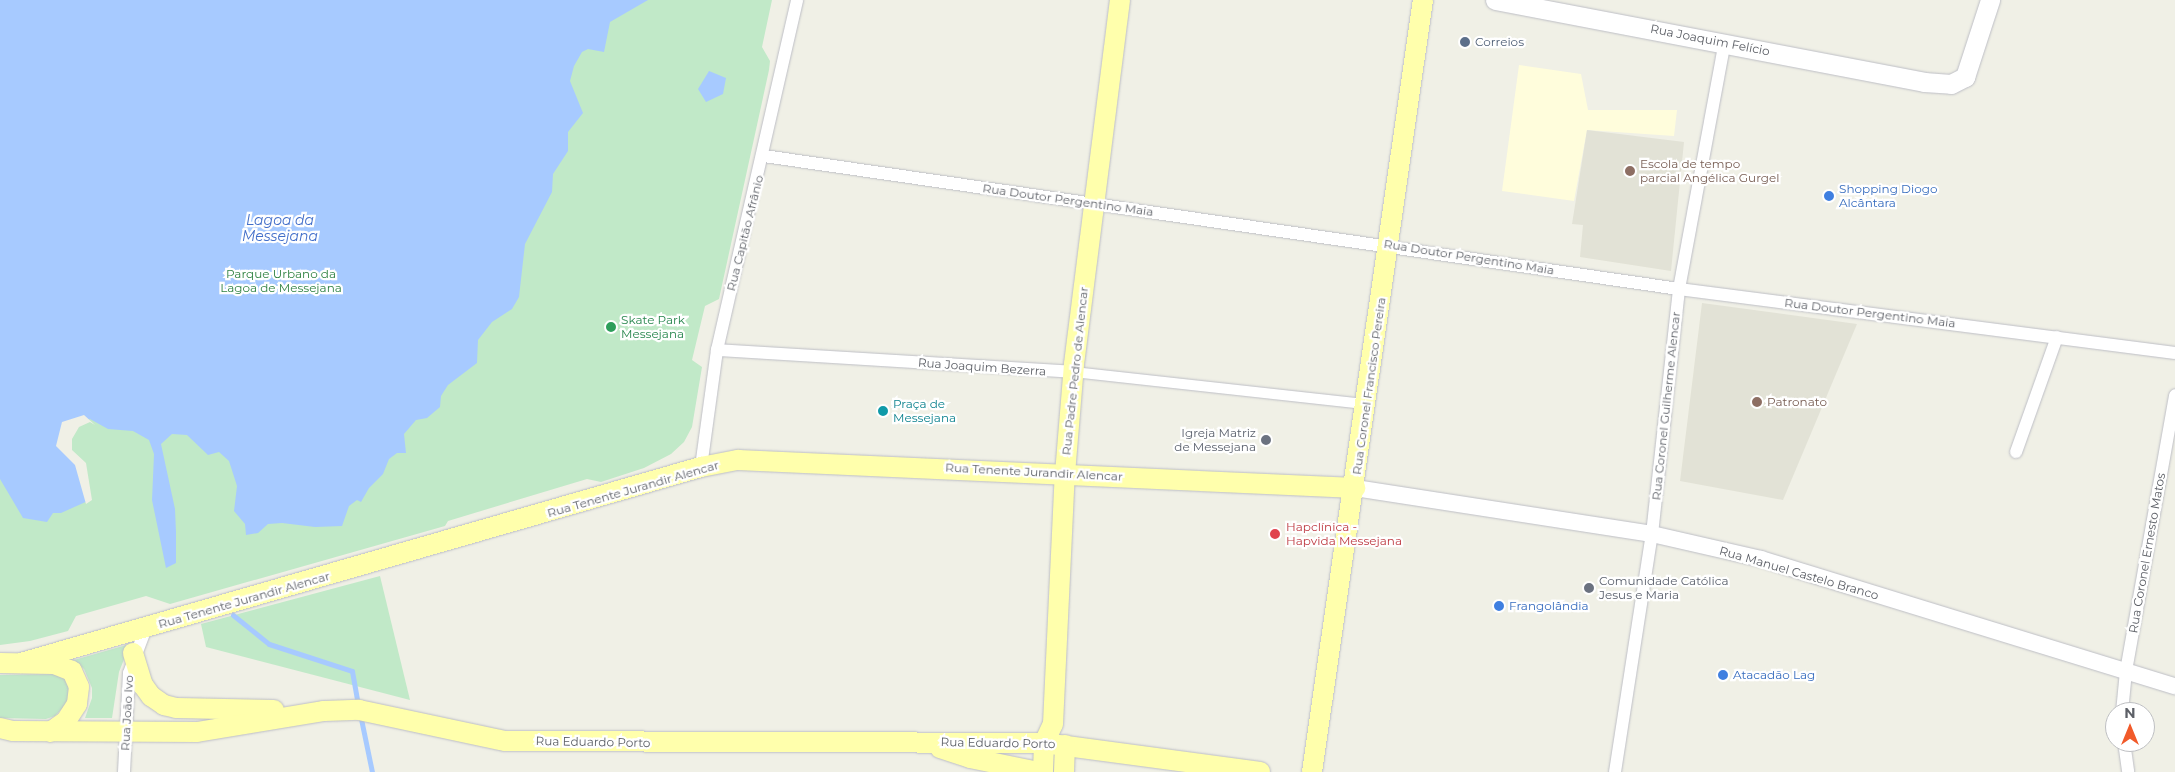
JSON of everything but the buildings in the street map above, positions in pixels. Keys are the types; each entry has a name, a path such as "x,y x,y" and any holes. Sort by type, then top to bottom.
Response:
{"main road":[{"name":"Rua Padre Pedro de Alencar","path":"1041,772 1044,743 1053,724 1065,474 1074,372 1092,203 1120,0"},
{"name":"Rua Coronel Francisco Pereira","path":"1312,772 1355,488 1423,0"},
{"name":"Rua Joaquim Felício","path":"1495,0 1725,42 1924,82 1951,84 1965,77 1990,0"},
{"name":"Rua Tenente Jurandir Alencar","path":"22,663 701,467 738,460 780,460 1355,488"},
{"path":"134,654 138,674 151,696 176,708 324,711"},
{"path":"0,663 63,666 76,678 78,697 73,713 50,732"},
{"name":"Rua Eduardo Porto","path":"4,730 50,732 197,732 324,711 359,710 391,714 505,741 1044,743 1260,772"},
{"path":"924,742 970,758 1041,772"},
{"path":"1064,772 1065,745"}],"street":[{"name":"Rua Capitão Afrânio","path":"701,467 717,350 764,156 797,0"},
{"name":"Rua Coronel Guilherme Alencar","path":"1615,772 1652,534 1679,289 1725,42"},
{"name":"Rua Doutor Pergentino Maia","path":"764,156 1388,245 1679,289 2175,353"},
{"path":"2016,452 2057,337"},
{"name":"Rua Joaquim Bezerra","path":"717,350 1074,372 1366,404"},
{"name":"Rua Coronel Ernesto Matos","path":"2123,702 2126,671 2175,395"},
{"name":"Rua Manuel Castelo Branco","path":"1355,488 1652,534 1761,560 2175,686"},
{"name":"Rua João Ivo","path":"124,772 129,673 134,654 146,628"},
{"path":"2125,752 2128,772"}],"shaded area":[{"path":"1519,65 1581,74 1588,110 1677,110 1674,136 1587,130 1574,201 1502,191"},
{"name":"Escola de tempo parcial Angélica Gurgel","path":"1587,130 1684,142 1671,271 1580,257 1583,225 1572,224"},
{"name":"Patronato","path":"1702,303 1857,324 1783,500 1680,481"}],"green space":[{"name":"Lagoa da Messejana","path":"0,0 772,0 762,47 770,61 769,70 719,299 705,306 692,360 702,367 692,427 684,442 671,454 644,468 601,482 587,479 448,521 445,526 170,604 146,596 76,616 68,631 30,641 0,645"},
{"path":"380,576 410,700 206,647 201,624"},
{"path":"130,644 119,672 112,718 85,718 92,698 92,688 84,669 74,660"},
{"path":"61,674 68,681 69,701 55,716 46,719 0,718 0,675"}],"water":[{"name":"Lagoa da Messejana","path":"0,0 648,0 610,22 604,52 588,49 582,52 574,66 570,81 583,113 568,132 568,151 553,174 552,192 525,244 519,297 512,309 492,322 478,340 477,363 448,385 441,396 440,407 427,418 416,420 404,434 406,453 397,453 389,459 383,474 369,488 361,502 357,500 349,506 342,526 315,527 282,523 268,524 258,533 246,535 245,524 234,511 237,486 229,461 219,452 208,455 187,435 172,434 161,444 175,509 176,532 176,563 166,568 152,500 154,454 149,440 133,431 108,429 90,419 77,425 69,438 70,451 90,500 61,513 53,513 47,522 23,518 0,479"},
{"path":"709,71 726,78 723,94 706,102 698,89"}],"pier":[{"path":"84,415 95,425 90,422 79,427 72,439 72,450 86,463 92,500 86,504 75,465 56,446 62,422"}],"waterway":[{"path":"233,615 269,644 352,671 358,706"},
{"path":"360,714 372,772"}],"place":[{"name":"Correios","path":"1465,42"},
{"name":"Escola de tempo parcial Angélica Gurgel","path":"1630,171"},
{"name":"Shopping Diogo Alcântara","path":"1829,196"},
{"name":"Skate Park Messejana","path":"611,327"},
{"name":"Patronato","path":"1757,402"},
{"name":"Praça de Messejana","path":"883,411"},
{"name":"Igreja Matriz de Messejana","path":"1266,440"},
{"name":"Hapclínica - Hapvida Messejana","path":"1275,534"},
{"name":"Comunidade Católica Jesus e Maria","path":"1589,588"},
{"name":"Frangolândia","path":"1499,606"},
{"name":"Atacadão Lag","path":"1723,675"}],"park label":[{"name":"Parque Urbano da Lagoa de Messejana","path":"281,281"}]}
